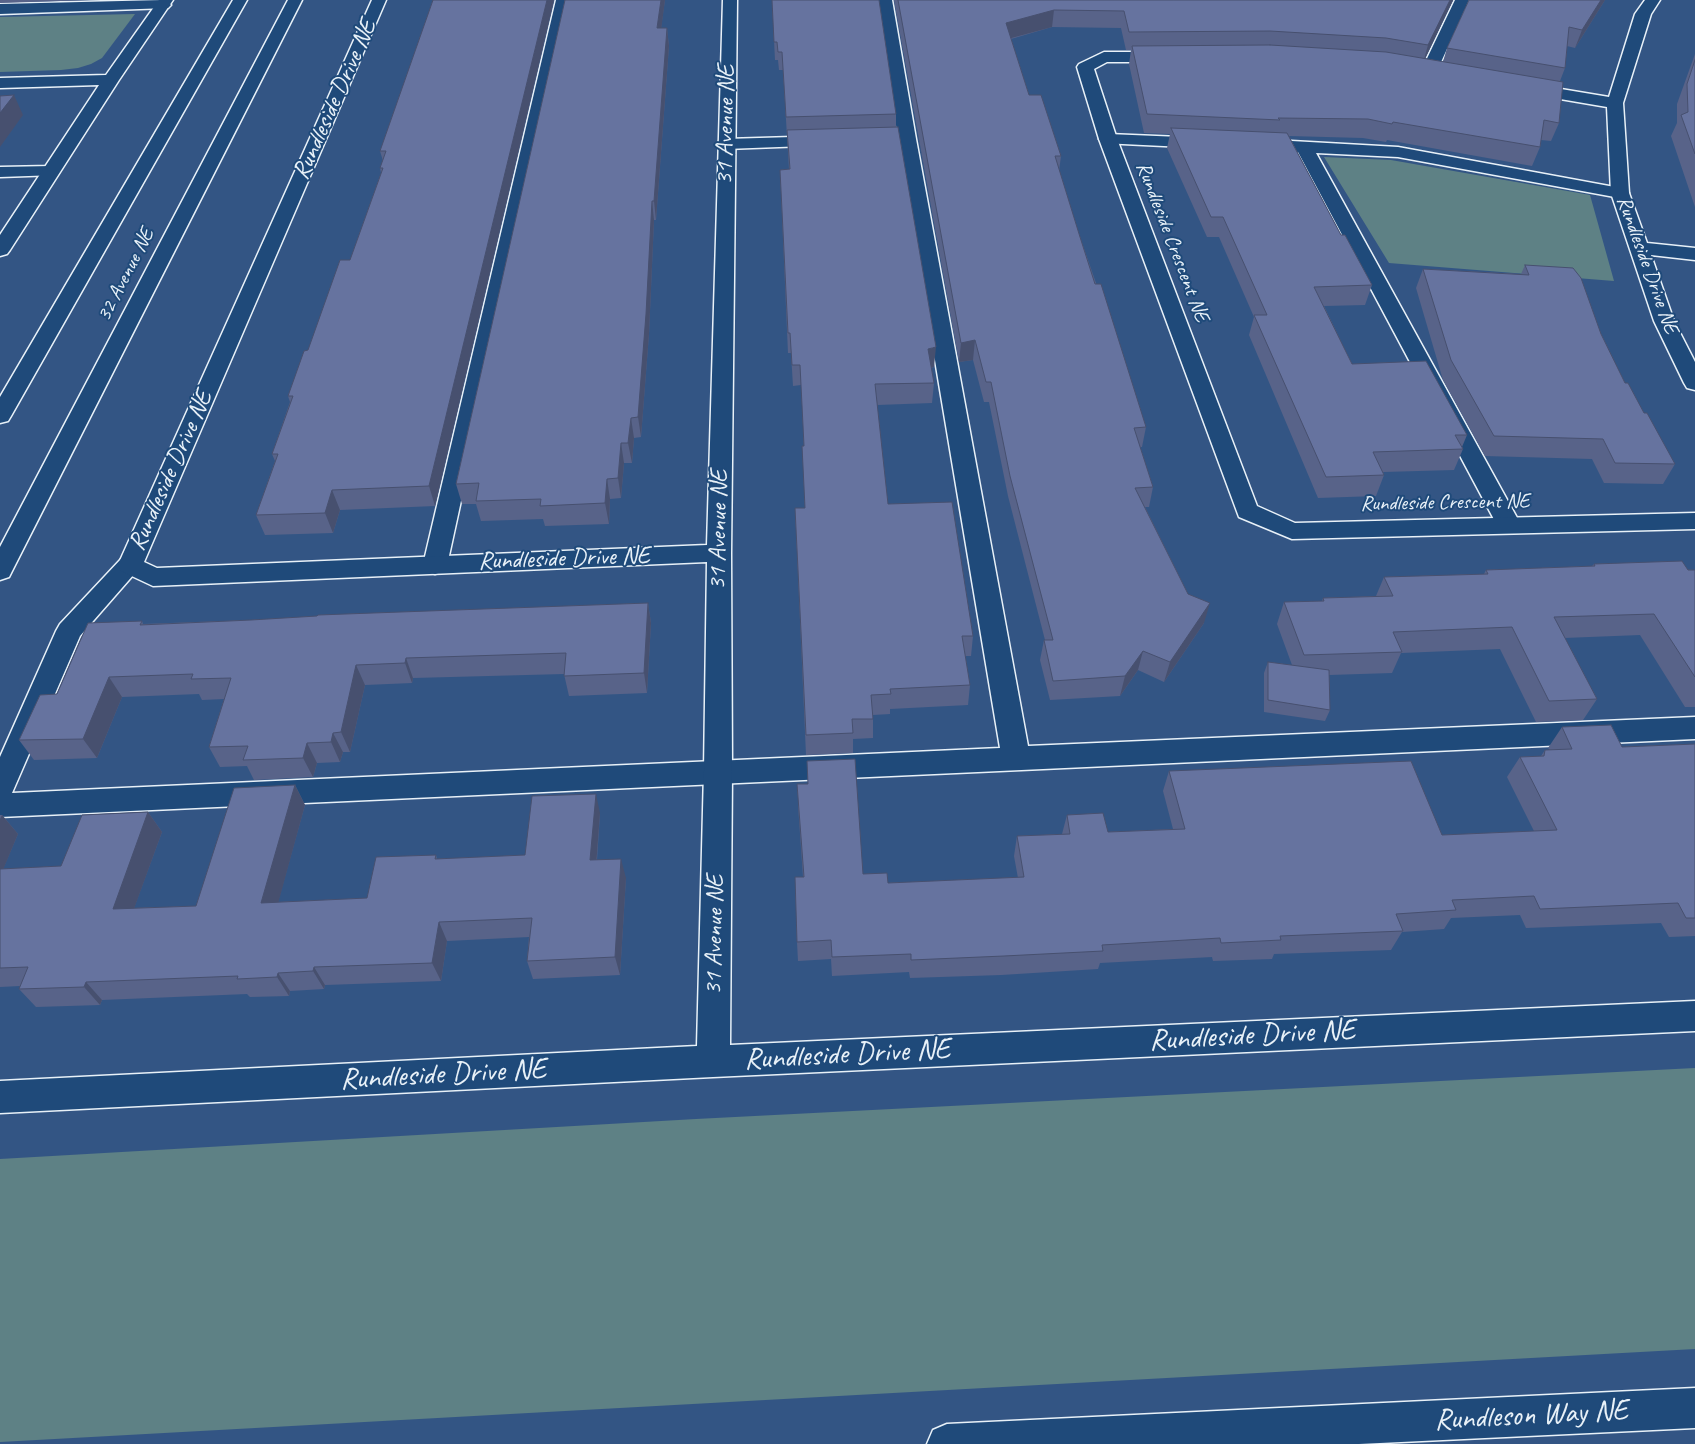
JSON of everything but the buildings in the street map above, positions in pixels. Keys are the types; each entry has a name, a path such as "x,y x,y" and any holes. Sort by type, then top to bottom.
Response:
{"street":[{"name":"32 Avenue NE","path":"0,416 240,0"},
{"name":"32 Avenue NE","path":"0,571 295,0"},
{"name":"Rundleside Drive NE","path":"379,0 130,564 153,577 718,553"},
{"path":"435,565 563,0"},
{"name":"31 Avenue NE","path":"713,1061 718,771 718,553 730,0"},
{"path":"884,0 898,139 1016,758"},
{"path":"1448,75 1419,70 1462,0"},
{"name":"Rundleside Drive NE","path":"1653,0 1642,14 1614,103 1620,194 1664,321 1695,383"},
{"path":"0,8 165,2"},
{"path":"0,250 111,80 165,2"},
{"name":"Rundleside Crescent NE","path":"1190,57 1104,58 1085,67 1108,139 1248,511 1292,531 1695,521"},
{"path":"0,83 111,80"},
{"path":"1507,85 1614,103"},
{"path":"1108,139 1304,146 1398,152 1620,194"},
{"path":"726,144 840,141"},
{"path":"1304,146 1509,525"},
{"path":"0,172 51,171"},
{"path":"1638,248 1695,254"},
{"path":"0,789 69,631 130,564"},
{"path":"0,805 1695,728"},
{"name":"Rundleside Drive NE","path":"0,1097 713,1061 1695,1016"},
{"name":"Rundleson Way NE","path":"947,1444 1695,1408"}],"green space":[{"path":"135,14 102,58 91,64 61,70 0,72 0,17"},
{"path":"1324,157 1391,160 1590,195 1614,281 1389,263"},
{"path":"1695,1068 1695,1349 0,1442 0,1159 696,1119"}]}
